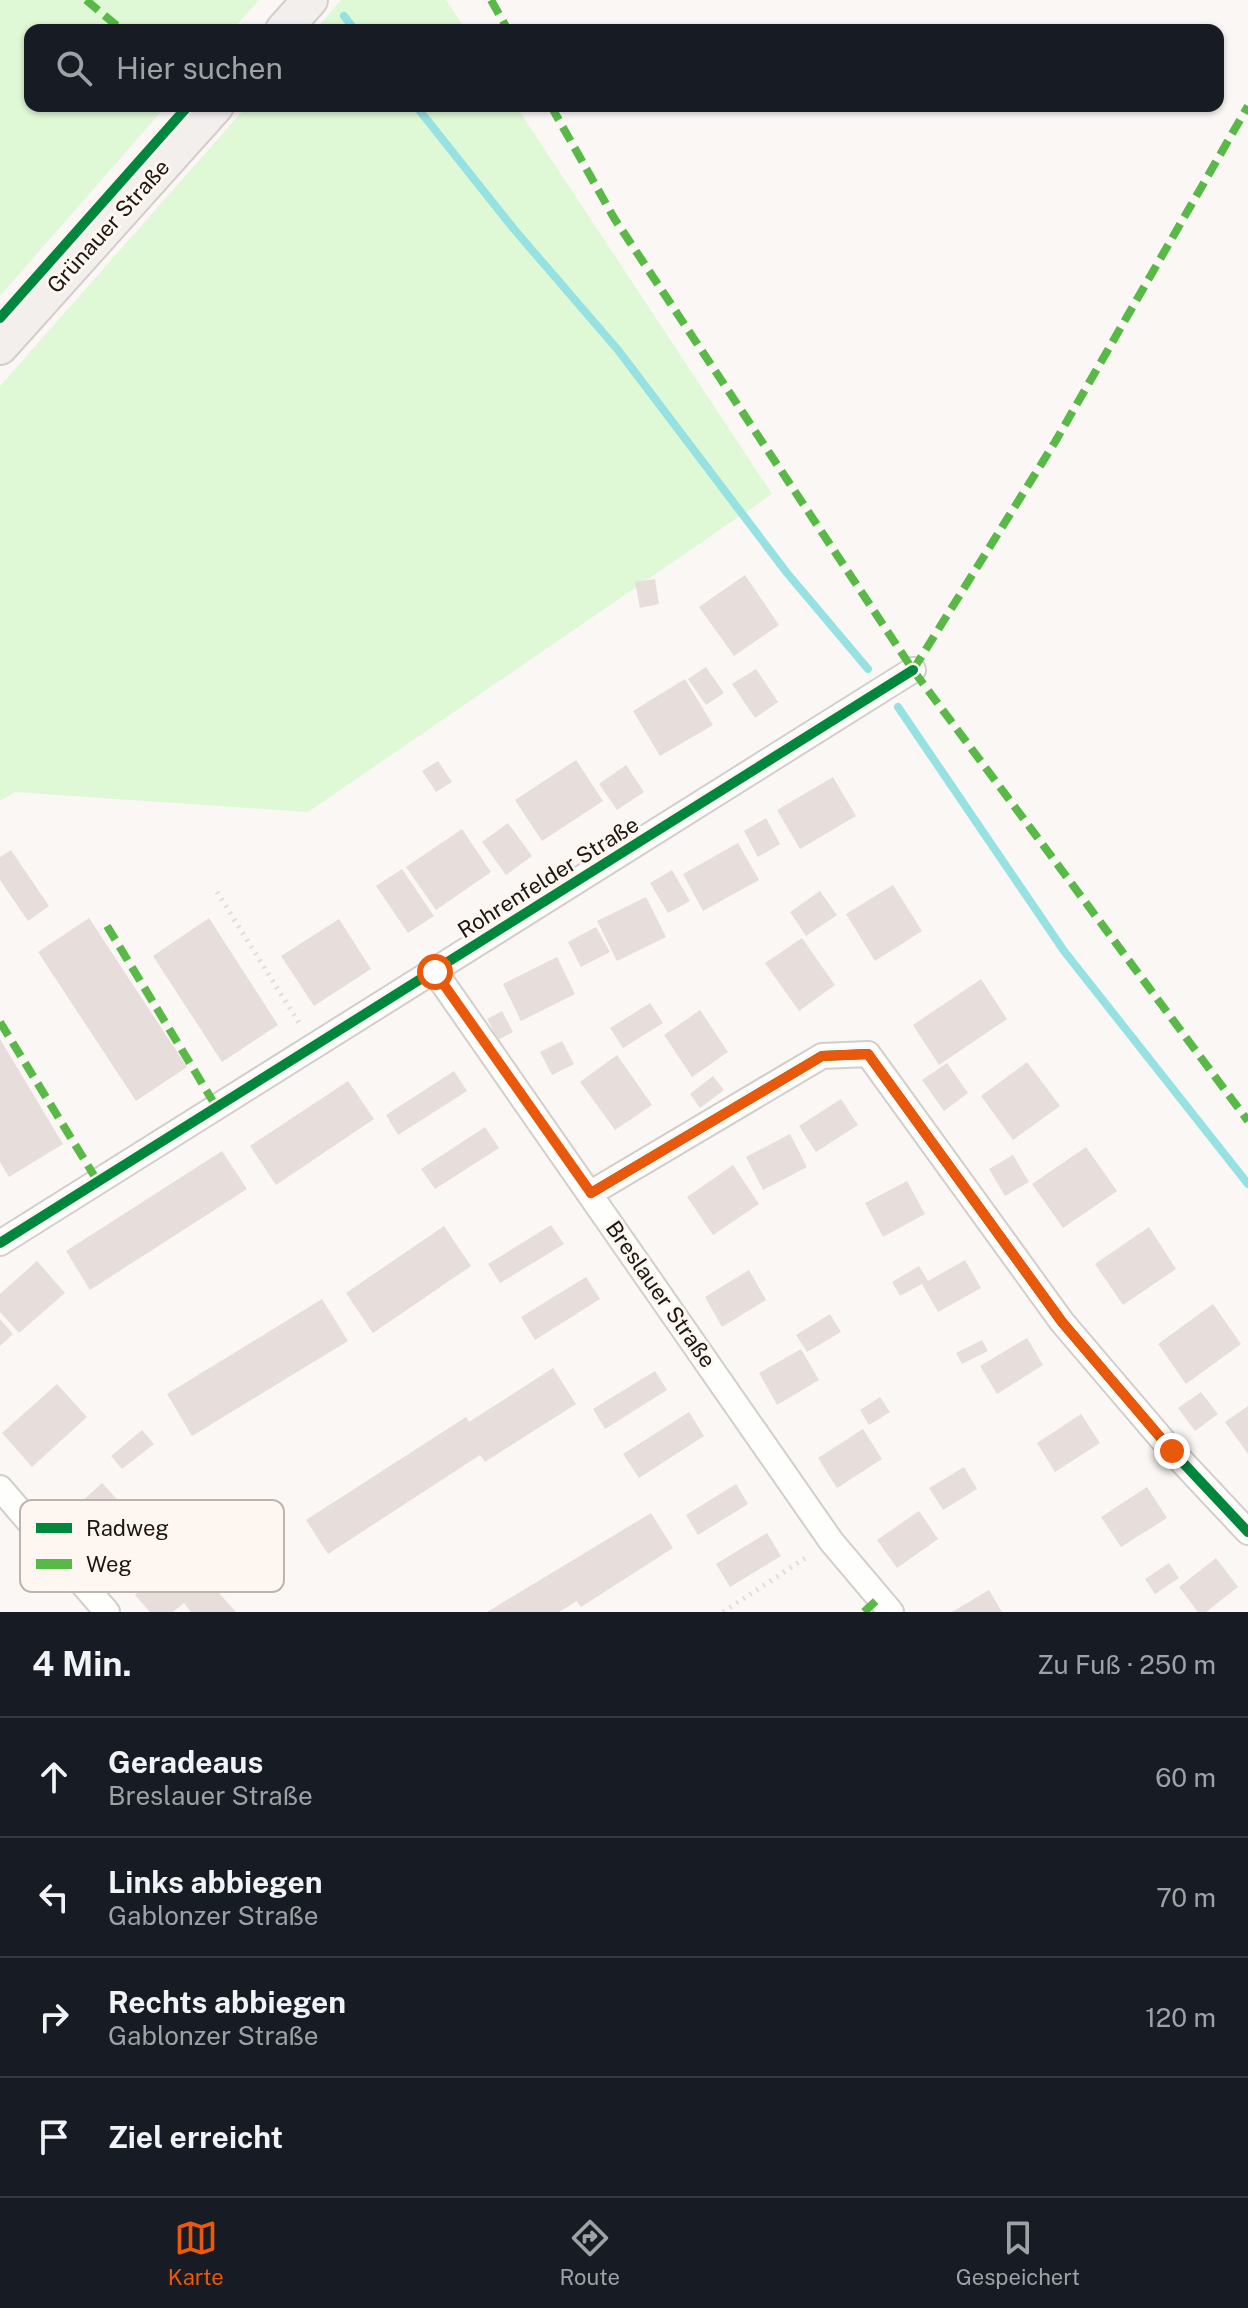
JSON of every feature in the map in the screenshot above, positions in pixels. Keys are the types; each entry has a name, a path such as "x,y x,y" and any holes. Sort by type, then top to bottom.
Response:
{"street":[{"path":"288,24 310,0"},
{"name":"Grünauer Straße","path":"0,347 211,112"},
{"name":"Rohrenfelder Straße","path":"0,1243 913,670"},
{"name":"Breslauer Straße","path":"435,972 831,1541 891,1612"},
{"path":"591,1193 822,1056 868,1054 1062,1322 1172,1451 1248,1532"},
{"path":"0,1488 20,1511"},
{"path":"90,1592 107,1612"}],"path":[{"path":"217,892 315,1047"},
{"path":"723,1612 831,1541"}],"green space":[{"path":"0,0 259,0 237,24 24,24 24,112 161,112 0,296"},
{"path":"341,0 446,0 462,24 320,24"},
{"path":"242,112 520,112 772,494 308,812 15,792 0,801 0,386"}],"building":[{"path":"745,575 779,625 734,656 699,607"},
{"path":"655,579 659,604 640,608 635,582"},
{"path":"706,667 724,693 706,705 688,679"},
{"path":"756,669 778,702 755,718 732,684"},
{"path":"685,679 713,725 660,756 633,711"},
{"path":"576,760 603,801 542,841 515,800"},
{"path":"438,761 452,782 436,792 422,771"},
{"path":"626,765 644,792 617,810 599,784"},
{"path":"833,777 856,816 800,849 777,810"},
{"path":"766,818 780,844 758,857 744,831"},
{"path":"508,823 532,856 506,875 482,842"},
{"path":"462,829 491,872 436,910 406,867"},
{"path":"738,843 759,880 703,911 683,874"},
{"path":"11,850 49,906 28,921 0,880 0,857"},
{"path":"402,869 434,916 408,933 376,886"},
{"path":"672,870 690,901 668,913 650,883"},
{"path":"893,885 922,931 875,961 846,914"},
{"path":"820,891 837,915 806,936 790,912"},
{"path":"646,897 666,937 617,961 597,921"},
{"path":"89,918 187,1067 136,1101 38,952"},
{"path":"209,918 278,1025 222,1062 153,956"},
{"path":"339,919 371,969 314,1006 281,956"},
{"path":"596,927 610,952 581,967 568,942"},
{"path":"802,938 835,985 799,1011 765,963"},
{"path":"557,957 575,994 521,1021 503,984"},
{"path":"981,979 1007,1019 939,1065 913,1025"},
{"path":"650,1003 663,1023 623,1048 610,1028"},
{"path":"700,1010 728,1052 692,1077 664,1035"},
{"path":"502,1011 513,1032 498,1040 487,1019"},
{"path":"0,1039 63,1144 9,1177 0,1162"},
{"path":"562,1041 574,1064 552,1075 540,1052"},
{"path":"617,1055 652,1105 615,1130 580,1082"},
{"path":"1027,1062 1060,1106 1013,1140 981,1096"},
{"path":"947,1063 968,1093 944,1111 922,1080"},
{"path":"454,1071 467,1091 398,1135 386,1115"},
{"path":"713,1076 724,1090 700,1108 690,1094"},
{"path":"348,1081 374,1119 276,1185 250,1146"},
{"path":"841,1099 858,1125 816,1152 799,1126"},
{"path":"485,1127 499,1148 435,1189 421,1169"},
{"path":"790,1134 807,1167 763,1190 746,1157"},
{"path":"1086,1147 1117,1191 1063,1228 1032,1184"},
{"path":"222,1151 247,1189 90,1290 66,1251"},
{"path":"1013,1155 1029,1182 1005,1196 989,1169"},
{"path":"733,1165 759,1204 713,1235 687,1197"},
{"path":"907,1181 925,1214 883,1237 865,1203"},
{"path":"551,1225 564,1244 500,1283 488,1264"},
{"path":"444,1226 471,1266 373,1333 346,1293"},
{"path":"1149,1227 1176,1269 1123,1305 1095,1264"},
{"path":"965,1260 981,1288 938,1312 922,1284 900,1296 892,1282 919,1266 928,1281"},
{"path":"37,1261 65,1293 19,1333 0,1312 0,1294"},
{"path":"749,1270 766,1300 722,1327 705,1297"},
{"path":"586,1277 600,1299 535,1340 521,1317"},
{"path":"322,1299 348,1341 192,1436 167,1394"},
{"path":"1213,1304 1241,1344 1186,1384 1158,1344"},
{"path":"830,1314 841,1332 807,1352 796,1335"},
{"path":"0,1319 13,1334 0,1346"},
{"path":"1027,1338 1043,1365 997,1394 980,1366"},
{"path":"982,1340 988,1351 962,1364 956,1353"},
{"path":"801,1349 819,1380 777,1405 759,1373"},
{"path":"553,1368 576,1404 485,1462 480,1455 328,1554 306,1520 466,1417 469,1422"},
{"path":"655,1371 667,1390 605,1429 593,1409"},
{"path":"57,1384 87,1417 32,1467 2,1433"},
{"path":"1201,1392 1218,1414 1195,1431 1178,1408"},
{"path":"880,1397 890,1412 869,1425 860,1410"},
{"path":"1248,1406 1248,1454 1225,1422"},
{"path":"689,1412 704,1436 639,1478 623,1454"},
{"path":"1081,1414 1100,1443 1055,1472 1037,1443"},
{"path":"863,1429 882,1459 837,1488 818,1458"},
{"path":"142,1430 154,1444 122,1469 111,1456"},
{"path":"964,1467 977,1489 943,1510 929,1488"},
{"path":"102,1483 118,1500 83,1500"},
{"path":"736,1484 748,1504 698,1535 686,1515"},
{"path":"1147,1487 1167,1518 1121,1547 1101,1517"},
{"path":"919,1511 938,1539 897,1568 877,1540"},
{"path":"651,1513 673,1548 581,1607 577,1601 559,1612 487,1612"},
{"path":"767,1533 781,1556 730,1587 716,1564"},
{"path":"1216,1558 1238,1587 1206,1612 1198,1612 1179,1587"},
{"path":"1169,1563 1179,1578 1155,1594 1145,1579"},
{"path":"989,1590 1002,1612 952,1612"},
{"path":"138,1592 218,1592 236,1612 191,1612 184,1603 173,1612 150,1612 135,1595"}],"waterway":[{"path":"344,16 350,24"},
{"path":"421,112 513,228 618,350 787,573 868,669"},
{"path":"898,707 1064,951 1248,1184"}],"marked path":[{"path":"86,0 115,24"},
{"path":"491,0 505,24"},
{"path":"913,670 1055,442 1248,106"},
{"path":"554,112 614,218 913,670 1248,1121"},
{"path":"107,926 217,1108"},
{"path":"0,1022 98,1182"},
{"path":"864,1612 879,1598"}],"cycle path":[{"path":"0,318 183,112"},
{"path":"0,1243 913,670"},
{"path":"591,1193 822,1056 868,1054 1062,1322 1172,1451 1248,1532"}],"route":[{"path":"435,972 591,1193 822,1056 868,1054 1062,1322 1172,1451"}]}
